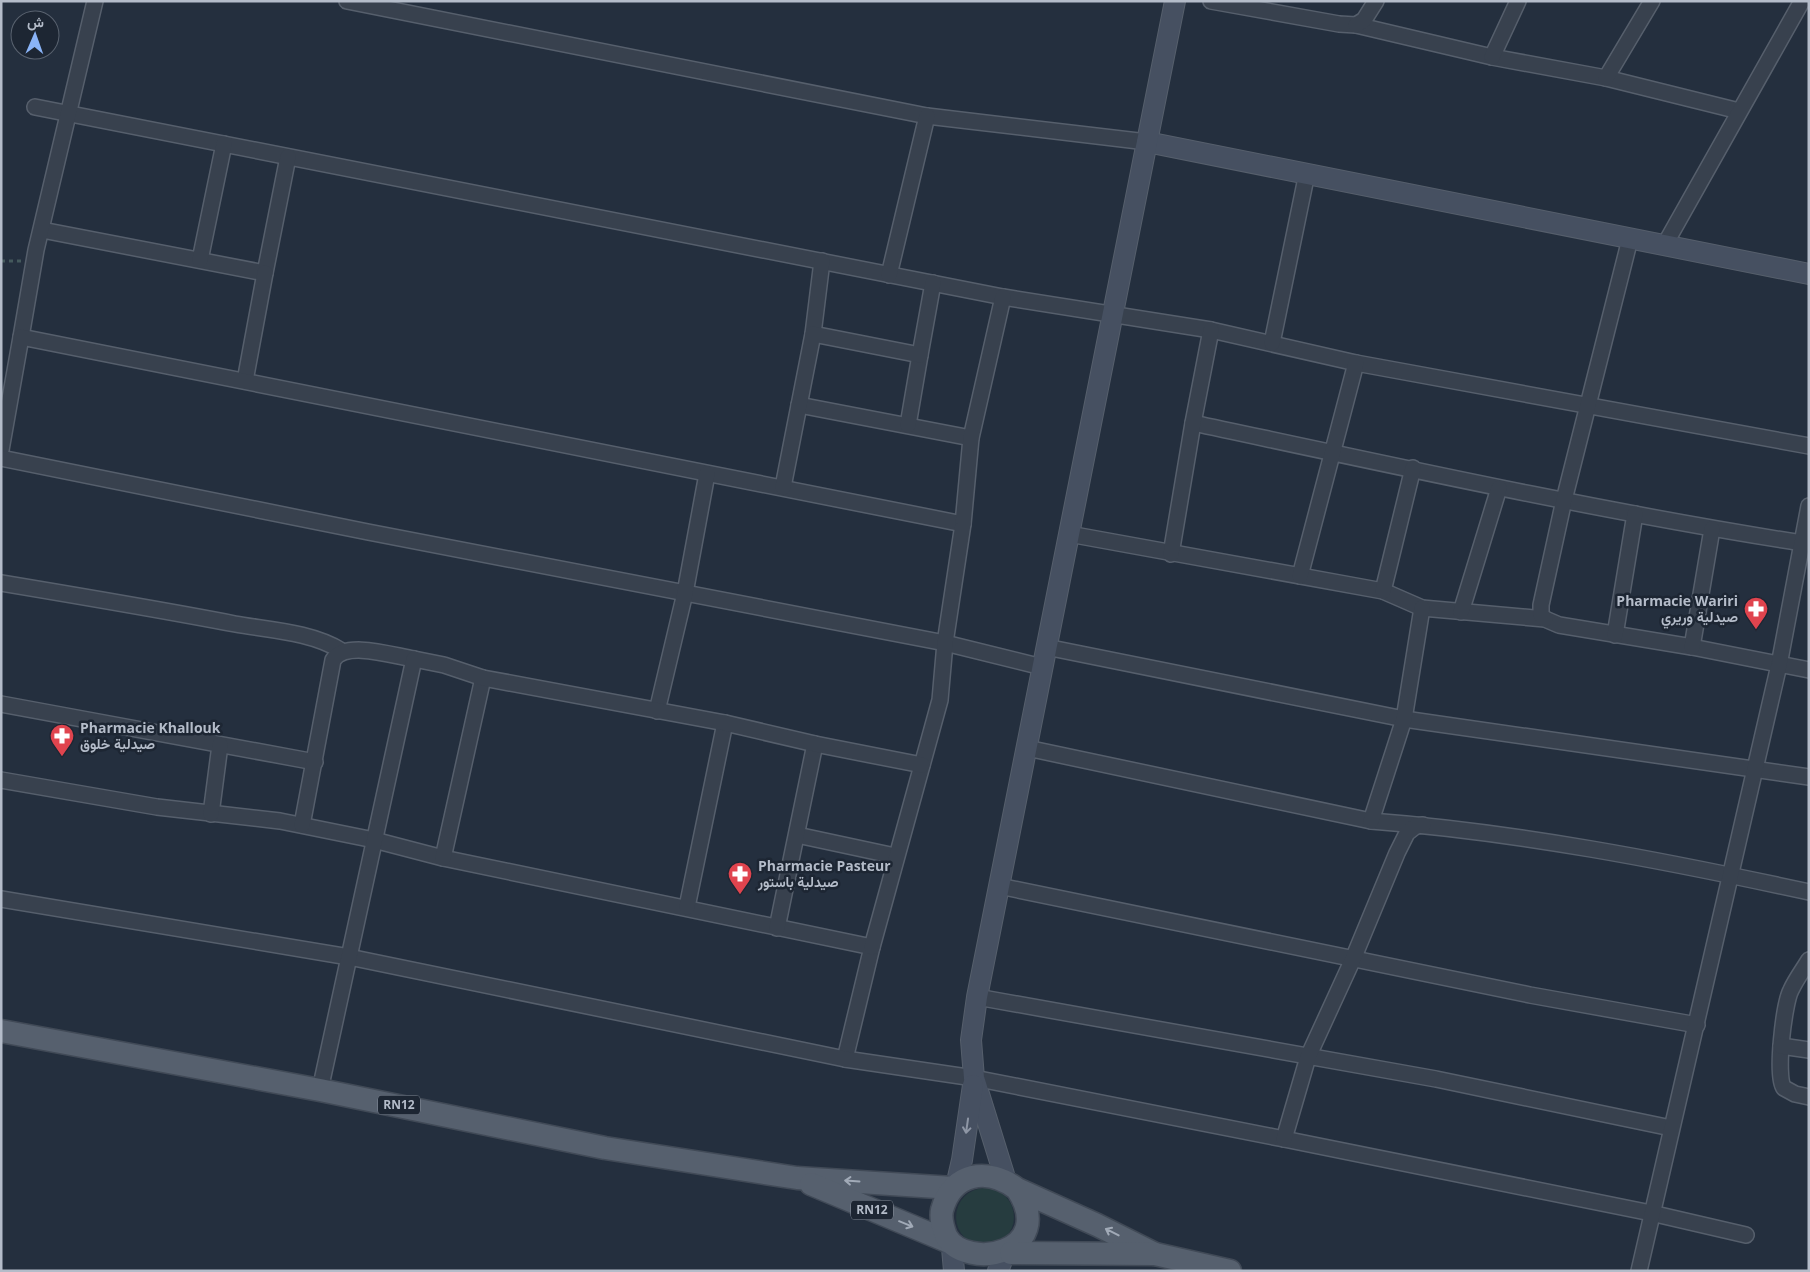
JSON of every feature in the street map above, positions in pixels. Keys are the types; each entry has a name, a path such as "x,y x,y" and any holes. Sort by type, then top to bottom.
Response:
{"main road":[{"name":"RN12","path":"1,1031 320,1090 605,1148 797,1178 954,1187 967,1179 993,1176 1155,1254 1230,1271"},
{"name":"RN12","path":"797,1178 950,1244 969,1259 980,1262 1155,1254"},
{"path":"1004,1260 1024,1236 1028,1215 1025,1201 1011,1185"},
{"path":"950,1244 942,1228 941,1213 945,1200 954,1187"}],"street":[{"path":"1,450 36,250 95,1"},
{"path":"347,1 927,116 1147,142 1809,274"},
{"path":"954,1187 962,1160 974,1078 971,1040 977,997 1111,314 1175,1"},
{"path":"1211,1 1339,24 1356,24 1492,58 1606,78 1739,111"},
{"path":"1356,24 1364,20 1376,1"},
{"path":"1492,58 1518,1"},
{"path":"1606,78 1652,1"},
{"path":"1664,246 1739,111 1804,3"},
{"path":"35,107 1003,297 1211,330 1356,363 1809,446"},
{"path":"889,274 927,116"},
{"path":"200,260 224,144"},
{"path":"245,381 288,157"},
{"path":"1272,343 1307,173"},
{"path":"42,230 265,273"},
{"path":"1545,619 1541,615 1541,605 1564,500 1630,239"},
{"path":"783,488 813,334 822,262"},
{"path":"908,425 933,283"},
{"path":"845,1059 895,856 940,700 945,643 962,524 971,438 1003,297"},
{"path":"1171,554 1211,330"},
{"path":"813,334 920,355"},
{"path":"22,337 962,524"},
{"path":"1300,576 1356,363"},
{"path":"799,405 971,438"},
{"path":"1193,423 1332,453 1413,468 1499,488 1712,529 1802,543"},
{"path":"1,458 358,530 945,643 1042,667"},
{"path":"1383,591 1413,468"},
{"path":"658,711 685,592 707,474"},
{"path":"1461,612 1499,488"},
{"path":"1639,1271 1779,665 1809,506"},
{"path":"1614,635 1635,514"},
{"path":"1692,647 1712,529"},
{"path":"1069,534 1383,591 1422,608 1545,619 1558,625 1692,647 1809,670"},
{"path":"1,583 292,634 323,641 342,651"},
{"path":"1371,821 1404,719 1422,608"},
{"path":"1046,647 1404,719 1809,777"},
{"path":"302,825 333,660 342,651 348,650 368,651 444,665 483,678 725,723 815,744 922,765"},
{"path":"320,1090 414,659"},
{"path":"443,858 483,678"},
{"path":"1,704 315,762"},
{"path":"687,907 725,723"},
{"path":"777,928 815,744"},
{"path":"211,814 220,745"},
{"path":"1027,748 1371,821 1426,825 1622,856 1809,892"},
{"path":"1,780 157,807 259,818 302,825 374,840 443,858 687,907 777,928 872,947"},
{"path":"1284,1138 1308,1057 1353,960 1407,833 1416,826 1426,825"},
{"path":"797,835 895,856"},
{"path":"999,886 1353,960 1540,997 1697,1025"},
{"path":"1,899 349,957 845,1059 974,1078 1284,1138 1652,1213 1746,1235"},
{"path":"1809,960 1790,991 1782,1030 1781,1046 1781,1085 1795,1094 1809,1097"},
{"path":"977,997 1436,1079 1671,1128"},
{"path":"1781,1046 1809,1050"},
{"path":"974,1078 1011,1185"},
{"path":"950,1244 954,1271"}],"green space":[{"path":"985,1188 1001,1193 1009,1201 1014,1217 1009,1233 1001,1241 985,1246 969,1241 961,1233 956,1217 961,1201 969,1193"}],"place":[{"name":"Pharmacie Wariri صيدلية وريري","path":"1756,630"},
{"name":"Pharmacie Khallouk صيدلية خلوق","path":"62,757"},
{"name":"Pharmacie Pasteur صيدلية باستور","path":"740,895"}]}
